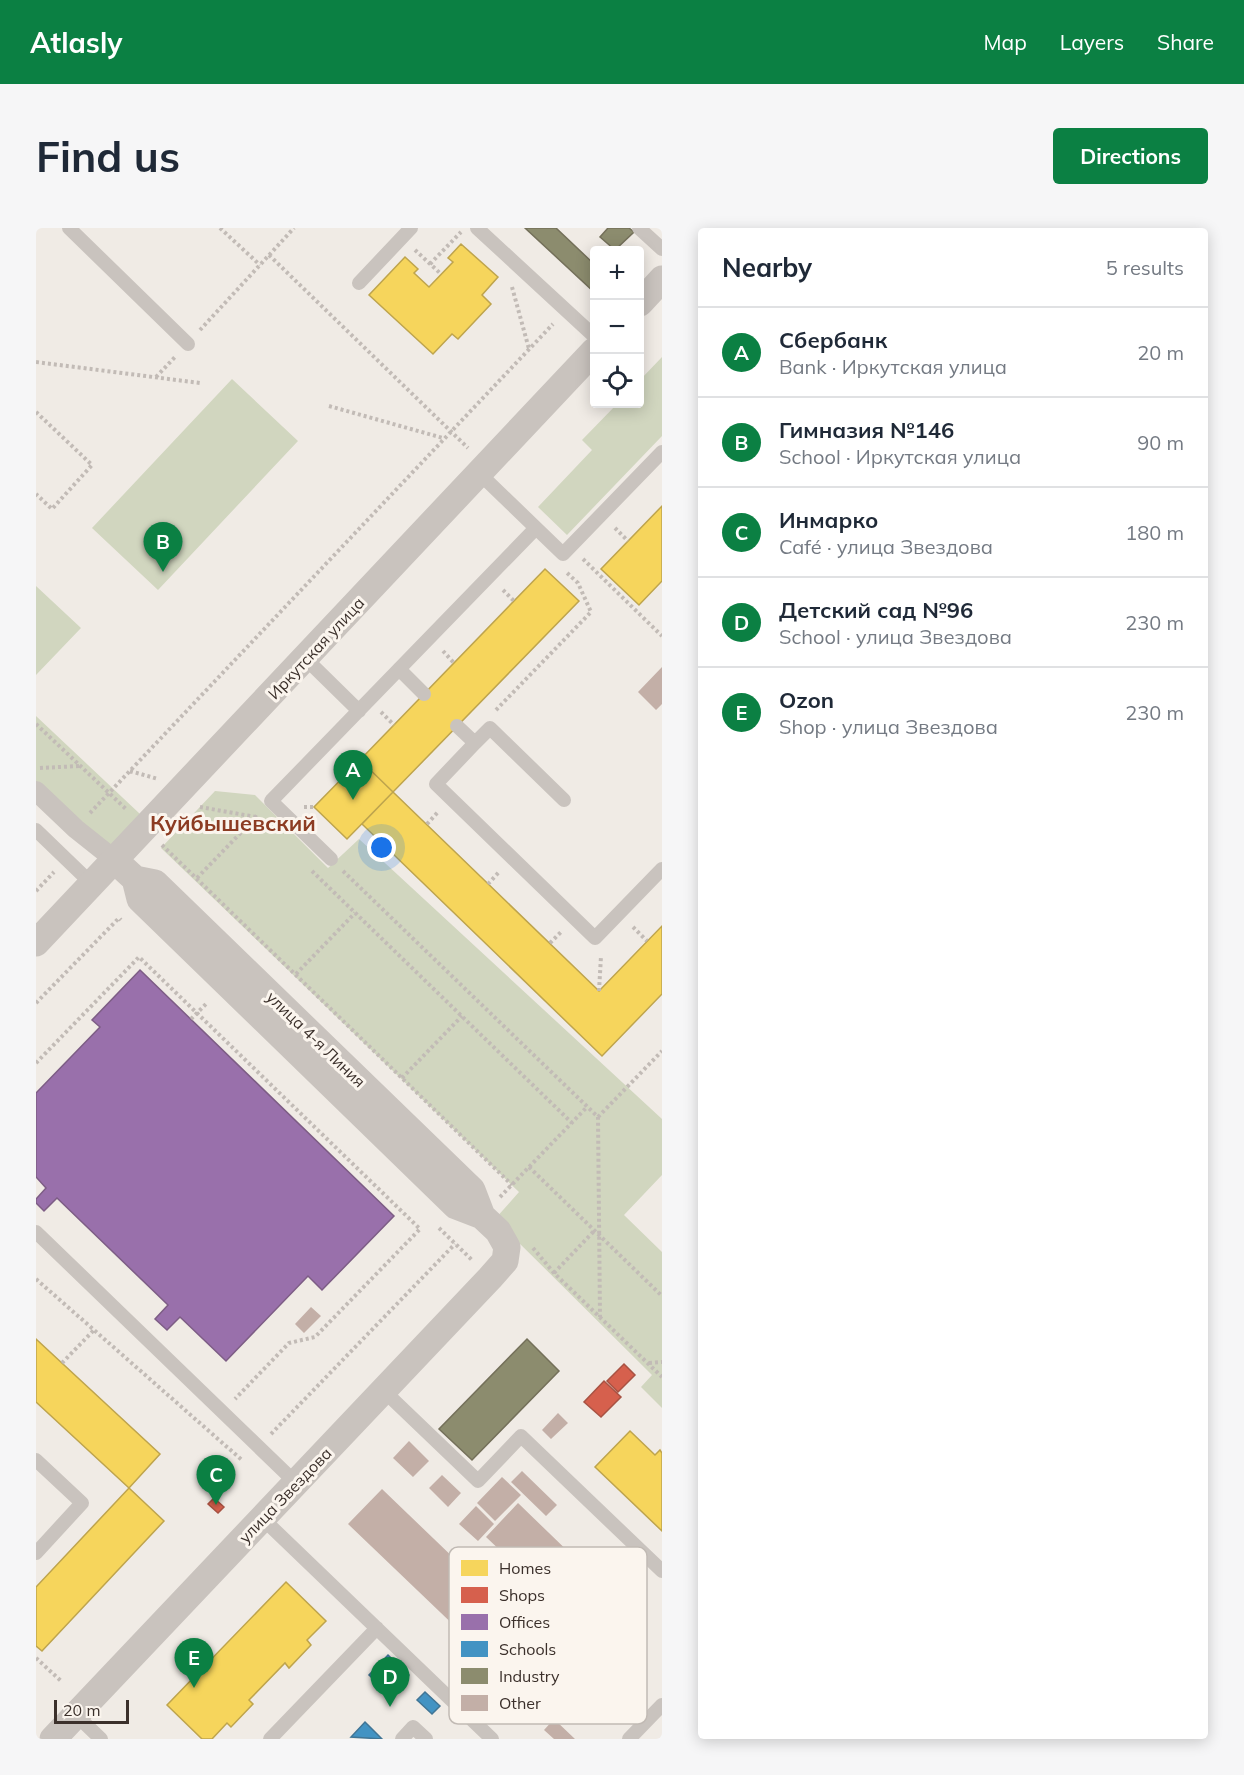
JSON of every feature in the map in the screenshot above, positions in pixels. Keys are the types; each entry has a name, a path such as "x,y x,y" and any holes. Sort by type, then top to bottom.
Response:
{"street":[{"path":"642,300 662,279"},
{"name":"Иркутская улица","path":"36,943 591,354"},
{"name":"улица 4-я Линия","path":"36,791 76,829 135,879 155,883 472,1190 488,1209 507,1247"},
{"name":"улица Звездова","path":"53,1739 505,1261 507,1247"}],"lane":[{"path":"69,228 188,344"},
{"path":"477,228 590,332"},
{"path":"639,228 662,249"},
{"path":"359,283 406,233"},
{"path":"479,473 563,554 662,452"},
{"path":"331,859 272,801 536,528"},
{"path":"306,659 359,711"},
{"path":"399,669 424,694"},
{"path":"457,726 472,740"},
{"path":"564,800 490,728 472,740 436,784 595,938 662,869"},
{"path":"36,830 92,884"},
{"path":"36,1232 296,1483"},
{"path":"384,1391 478,1481 521,1436 637,1547"},
{"path":"36,1460 82,1503 36,1553"},
{"path":"262,1518 449,1697"},
{"path":"647,1557 662,1571"},
{"path":"270,1739 377,1628"},
{"path":"647,1722 662,1705"},
{"path":"76,1715 101,1739"},
{"path":"476,1724 492,1739"},
{"path":"633,1738 645,1724"},
{"path":"402,1739 413,1727 426,1739"}],"path":[{"path":"220,228 260,265"},
{"path":"156,377 294,228"},
{"path":"430,264 464,228"},
{"path":"406,233 430,264 441,274"},
{"path":"269,255 451,431"},
{"path":"509,275 529,350"},
{"path":"76,829 567,310"},
{"path":"36,362 200,383"},
{"path":"330,406 444,438"},
{"path":"36,412 92,465 52,509 36,494"},
{"path":"619,532 628,540"},
{"path":"570,547 662,636"},
{"path":"472,740 591,612 578,583"},
{"path":"506,593 514,601"},
{"path":"446,655 454,663"},
{"path":"386,717 394,725"},
{"path":"36,724 110,793 512,1185"},
{"path":"36,768 80,766"},
{"path":"130,771 166,781"},
{"path":"191,806 256,817 264,825"},
{"path":"197,878 256,817"},
{"path":"36,891 66,859"},
{"path":"331,859 598,1117"},
{"path":"306,865 572,1123"},
{"path":"296,974 355,913"},
{"path":"36,1003 119,918"},
{"path":"626,920 647,941"},
{"path":"598,991 602,945"},
{"path":"36,1063 139,957 420,1229 315,1337 289,1342 222,1412"},
{"path":"191,1019 207,1003"},
{"path":"402,1078 462,1016"},
{"path":"600,1317 598,1117 662,1051"},
{"path":"488,1209 587,1107"},
{"path":"529,1167 662,1296"},
{"path":"595,1230 554,1273 662,1377"},
{"path":"36,1279 212,1437 243,1462 455,1244"},
{"path":"62,1364 94,1330"},
{"path":"648,1363 662,1362"},
{"path":"36,1658 61,1681"}],"green space":[{"path":"662,357 662,436 567,535 538,507 592,450 582,440 613,408 644,408 644,376"},
{"path":"232,379 298,441 158,590 92,528"},
{"path":"36,586 81,628 36,675"},
{"path":"36,716 140,814 100,858 36,801"},
{"path":"215,791 255,795 328,868 359,839 662,1119 662,1175 624,1215 662,1252 662,1408 641,1387 652,1375 495,1219 519,1192 161,848"}],"building: Homes":[{"path":"461,244 498,277 482,295 491,304 458,339 452,334 433,354 369,295 405,257 418,269 414,273 429,287 453,262 448,258"},
{"path":"662,506 662,581 639,605 601,569"},
{"path":"545,569 579,601 393,792 360,760"},
{"path":"360,760 393,792 347,839 314,807"},
{"path":"393,792 599,991 662,926 662,994 602,1056 362,824"},
{"path":"36,1339 160,1454 129,1488 36,1402"},
{"path":"630,1431 655,1455 660,1450 662,1453 662,1531 595,1467"},
{"path":"129,1488 164,1521 42,1651 36,1646 36,1587"},
{"path":"286,1582 326,1621 307,1640 311,1645 289,1668 285,1663 249,1700 253,1704 231,1727 227,1723 212,1739 202,1739 167,1705"}],"building: Shops":[{"path":"624,1364 635,1375 618,1392 607,1381"},
{"path":"604,1381 621,1397 601,1417 584,1402"},
{"path":"214,1498 224,1507 218,1513 208,1504"}],"building: Offices":[{"path":"140,970 394,1216 322,1290 308,1276 226,1361 180,1317 167,1330 155,1319 168,1305 57,1198 44,1211 36,1203 36,1199 46,1188 36,1177 36,1093 100,1027 92,1020"}],"building: Schools":[{"path":"388,1655 409,1675 390,1695 369,1675"},
{"path":"425,1692 440,1706 432,1714 417,1700"},
{"path":"365,1722 382,1739 351,1737"}],"building: Industry":[{"path":"525,228 556,228 590,260 590,288"},
{"path":"608,228 629,228 634,232 619,246 610,246 600,237"},
{"path":"527,1339 559,1371 472,1460 439,1429"}],"building: Other":[{"path":"662,667 662,704 656,710 638,692"},
{"path":"311,1307 321,1316 304,1333 295,1324"},
{"path":"558,1413 568,1423 551,1439 542,1430"},
{"path":"409,1441 429,1461 413,1477 393,1458"},
{"path":"522,1471 557,1505 546,1516 511,1482"},
{"path":"442,1475 461,1493 448,1507 429,1488"},
{"path":"502,1477 521,1495 495,1521 477,1503"},
{"path":"382,1489 449,1553 449,1621 348,1524"},
{"path":"518,1503 563,1547 497,1547 486,1537"},
{"path":"476,1506 494,1524 478,1541 459,1524"},
{"path":"549,1724 559,1724 575,1739 554,1739 544,1730"}],"place":[{"name":"Гимназия №146","path":"163,572"},
{"name":"Сбербанк","path":"353,800"},
{"name":"Инмарко","path":"216,1505"},
{"name":"Ozon","path":"194,1688"},
{"name":"Детский сад №96","path":"390,1707"}],"district":[{"name":"Куйбышевский","path":"233,823"}]}
